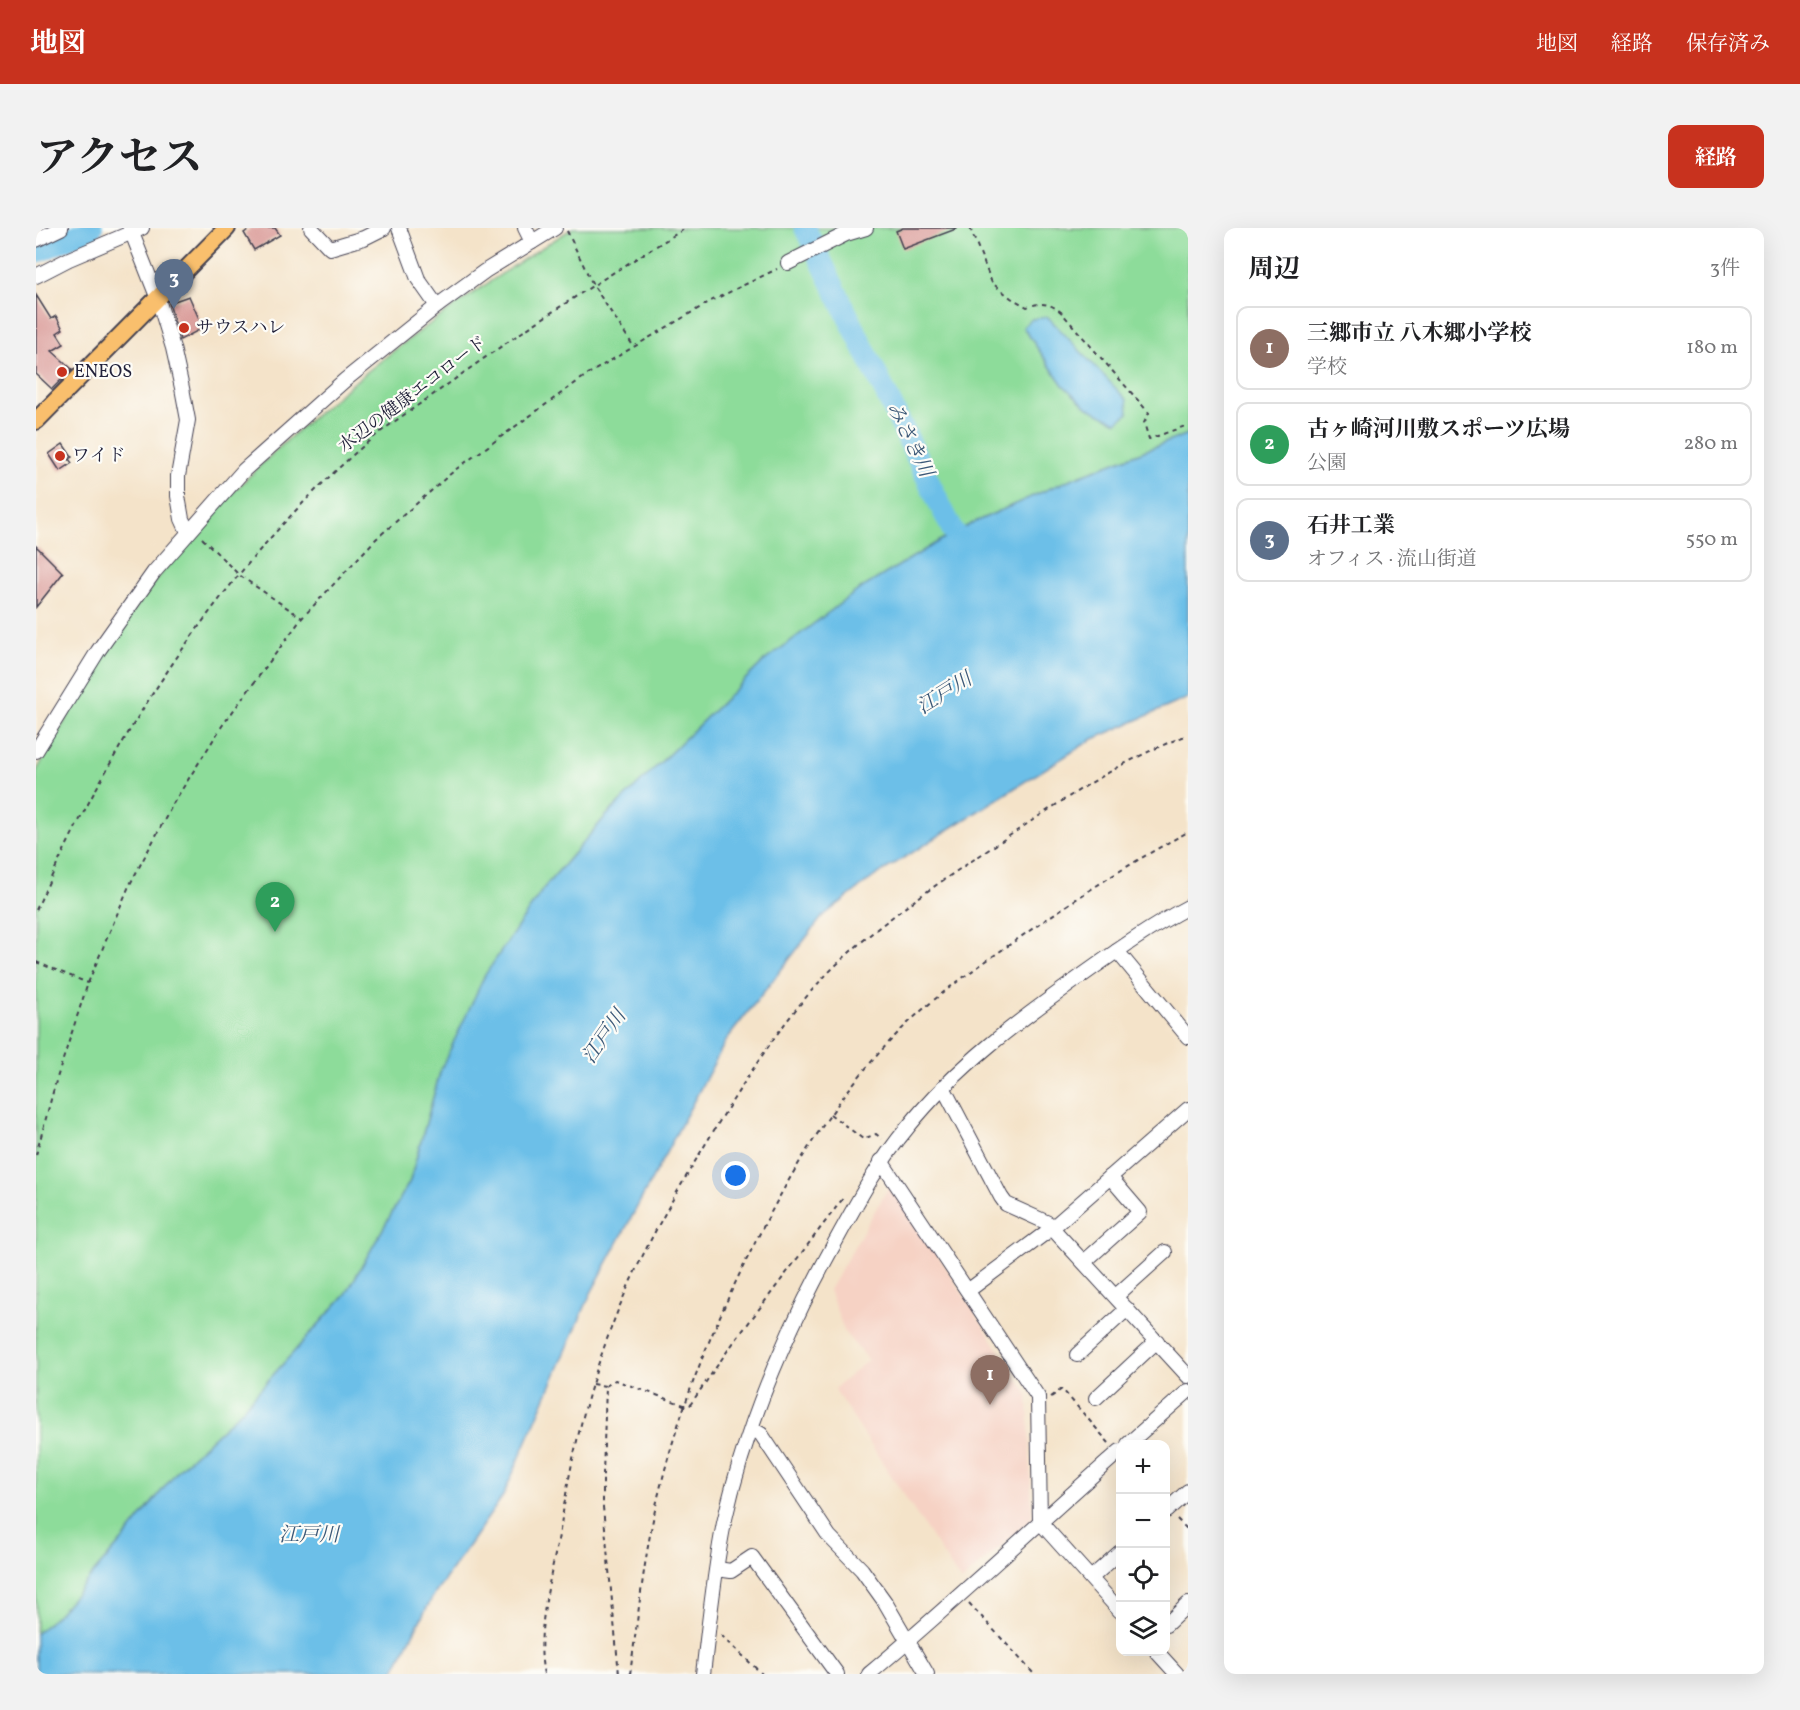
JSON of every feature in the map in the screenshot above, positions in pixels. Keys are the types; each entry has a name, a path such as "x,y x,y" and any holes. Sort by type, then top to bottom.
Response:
{"main road":[{"path":"36,421 227,228"}],"street":[{"path":"311,228 330,248 364,238 384,228"},
{"path":"399,228 417,279 437,306"},
{"path":"525,228 532,242"},
{"path":"36,751 98,651 154,572 194,533 244,470 345,381 437,306 485,271 555,228"},
{"path":"788,263 846,234 866,228"},
{"path":"36,240 57,229"},
{"path":"36,276 135,230 173,348 188,420 178,476 178,496 182,519 194,533"},
{"path":"703,1674 717,1569 732,1493 767,1386 797,1317 857,1202 882,1161 909,1125 943,1087 987,1046 1117,951 1162,920 1188,907"},
{"path":"1117,951 1188,1037"},
{"path":"943,1087 1006,1203 1052,1228 1188,1376"},
{"path":"969,1290 1052,1228 1188,1109"},
{"path":"882,1161 1038,1397 1040,1522 1116,1606"},
{"path":"1084,1262 1140,1212 1110,1177"},
{"path":"1116,1296 1165,1252"},
{"path":"1077,1355 1127,1308"},
{"path":"1096,1398 1157,1341"},
{"path":"1132,1440 1188,1390"},
{"path":"752,1429 761,1434 829,1536 862,1570 885,1602 927,1674"},
{"path":"869,1674 962,1594 1116,1454"},
{"path":"1170,1507 1188,1491"},
{"path":"1091,1578 1116,1555"},
{"path":"717,1569 731,1571 752,1557 837,1674"},
{"path":"1170,1621 1188,1604"},
{"path":"1161,1656 1177,1674"}],"path":[{"path":"566,228 593,285 634,347"},
{"name":"水辺の健康エコロード","path":"36,910 97,786 142,709 212,607 290,515 370,440 512,338 686,228"},
{"path":"970,228 992,283 1027,307 1037,303 1052,305 1061,312 1149,413 1144,423 1149,440 1188,425"},
{"path":"36,1155 56,1081 88,983 129,886 174,802 222,726 302,618 376,540 455,470 588,374 711,301 788,263"},
{"path":"194,533 239,575 302,618"},
{"path":"544,1674 541,1648 546,1607 571,1461 609,1331 675,1195 771,1040 827,974 880,926 964,866 1113,770 1188,735"},
{"path":"630,1674 651,1528 684,1405 710,1337 735,1282 778,1199 830,1114 872,1061 907,1025 955,983 1110,877 1188,832"},
{"path":"36,962 88,983"},
{"path":"830,1114 863,1139 876,1134"},
{"path":"592,1384 606,1386 615,1380 684,1405 690,1405 728,1350 846,1195"},
{"path":"606,1386 603,1507 619,1674"},
{"path":"1038,1397 1047,1400 1062,1389 1116,1443"},
{"path":"962,1594 1034,1674"},
{"path":"708,1630 721,1635 762,1674"}],"shaded area":[{"path":"891,1183 1028,1395 1032,1518 961,1582 834,1389 868,1360 845,1333 829,1290"}],"green space":[{"path":"573,228 1188,228 1188,434 1071,479 975,522 857,591 763,662 606,816 543,889 441,1069 410,1181 346,1294 237,1415 178,1470 127,1535 59,1613 36,1634 36,772 97,666 130,615 167,566 210,516 305,424 356,381 462,301"}],"water":[{"path":"1048,317 1127,400 1128,414 1117,422 1088,408 1063,385 1023,327 1032,319"},
{"name":"江戸川","path":"1188,434 1188,698 1091,740 875,876 823,916 727,1039 591,1293 503,1496 432,1598 391,1674 36,1674 36,1634 59,1613 127,1535 178,1470 237,1415 346,1294 410,1181 441,1069 485,975 543,889 606,816 763,662 857,591 975,522 1071,479"}],"building":[{"path":"251,228 275,228 280,235 254,250 244,233"},
{"path":"903,228 956,229 903,249 896,231"},
{"path":"36,295 51,319 56,316 63,329 57,333 64,344 52,351 72,369 52,389 36,374"},
{"path":"189,296 203,328 180,340 169,303"},
{"path":"63,444 72,457 69,459 72,463 60,471 49,454"},
{"path":"36,546 63,573 36,607"}],"waterway":[{"path":"36,253 92,228"},
{"name":"みさき川","path":"805,228 951,527 969,558"}],"place":[{"name":"石井工業","path":"174,309"},
{"name":"サウスハレ","path":"184,328"},
{"name":"ENEOS","path":"62,372"},
{"name":"ワイド","path":"60,456"},
{"name":"古ヶ崎河川敷スポーツ広場","path":"275,932"},
{"name":"三郷市立 八木郷小学校","path":"990,1405"}]}
